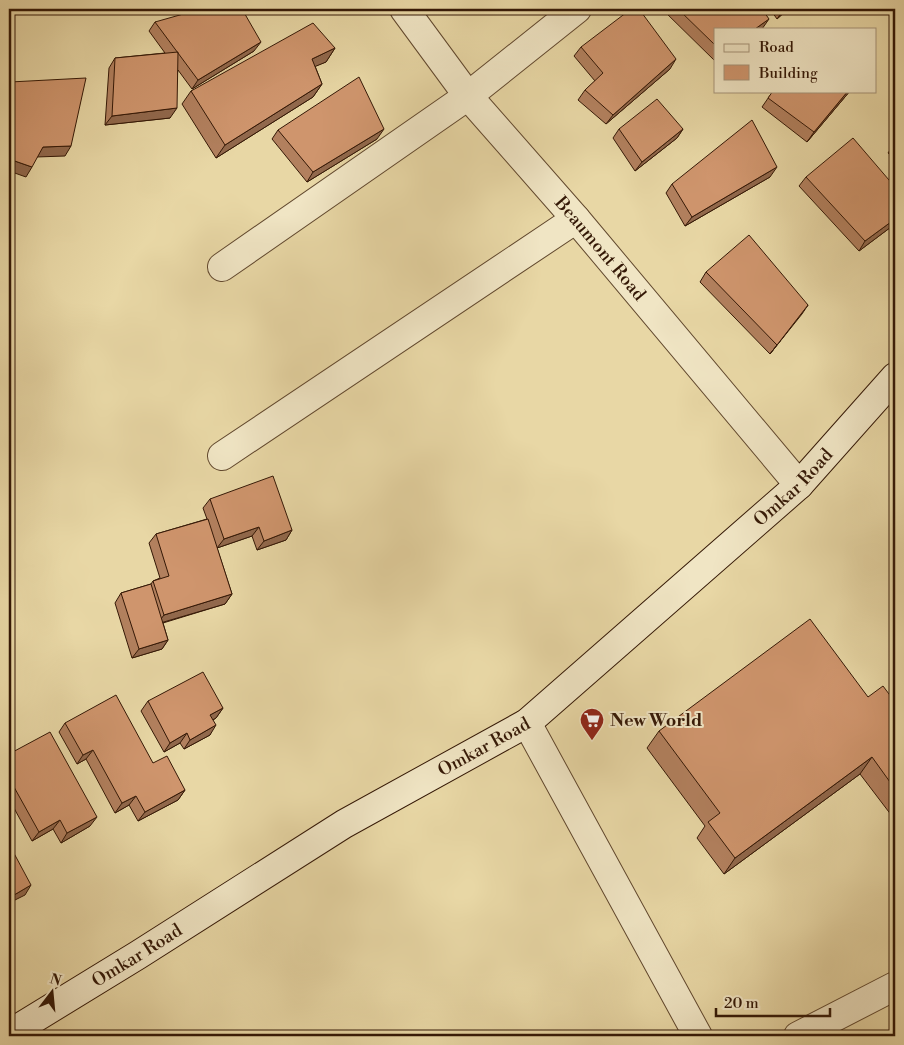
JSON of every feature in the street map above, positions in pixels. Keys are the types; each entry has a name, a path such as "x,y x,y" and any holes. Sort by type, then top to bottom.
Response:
{"street":[{"name":"Beaumont Road","path":"404,9 468,96 576,219 799,485"},
{"path":"222,267 468,96 578,9"},
{"path":"222,456 576,219"},
{"name":"Omkar Road","path":"9,1034 138,955 344,824 527,723 799,485 895,377"},
{"path":"527,723 698,1036"},
{"path":"798,1036 895,986"}],"building":[{"path":"201,9 242,9 261,42 198,80 155,22"},
{"path":"631,9 639,9 676,59 613,115 585,90 603,73 581,47"},
{"path":"678,9 762,9 769,19 756,28 714,28 714,44"},
{"path":"313,23 335,48 312,59 322,84 225,145 191,91"},
{"path":"178,52 177,108 112,116 115,58"},
{"path":"359,77 384,129 313,172 278,130"},
{"path":"86,78 71,146 43,147 32,167 9,159 10,82"},
{"path":"772,92 847,92 814,132 768,98"},
{"path":"657,99 683,129 642,162 619,129"},
{"path":"752,120 777,167 692,217 672,184"},
{"path":"853,138 895,187 895,219 865,241 806,177"},
{"path":"749,235 808,305 777,345 706,272"},
{"path":"273,476 292,530 264,541 259,527 224,539 210,499"},
{"path":"208,519 232,594 164,615 153,581 169,576 156,534"},
{"path":"151,584 168,640 139,649 121,593"},
{"path":"810,619 868,697 883,686 895,702 895,789 872,757 735,858 708,822 720,813 659,731"},
{"path":"203,672 223,708 210,715 216,725 190,740 187,733 170,743 148,701"},
{"path":"116,695 153,763 167,756 185,790 145,812 136,796 122,803 93,750 83,755 65,723"},
{"path":"50,732 97,817 67,833 60,820 39,832 9,778 9,754"},
{"path":"9,844 31,885 9,898"}],"place":[{"name":"New World","path":"592,741"}]}
